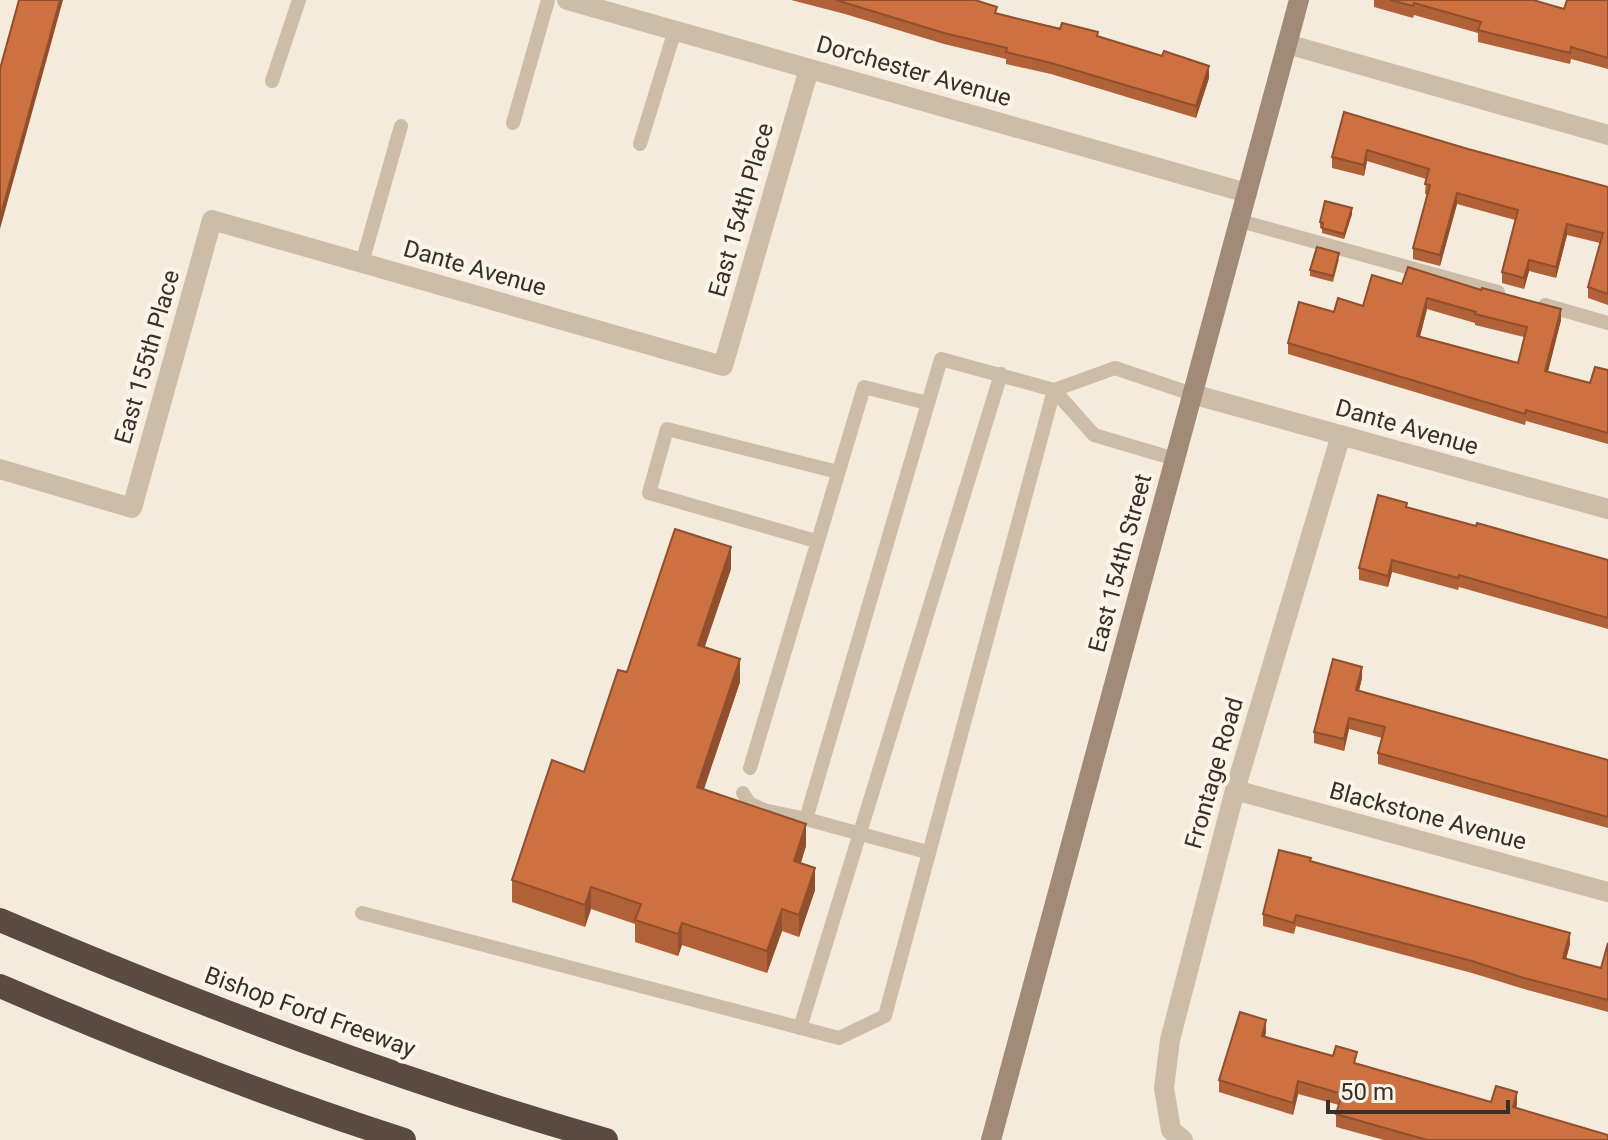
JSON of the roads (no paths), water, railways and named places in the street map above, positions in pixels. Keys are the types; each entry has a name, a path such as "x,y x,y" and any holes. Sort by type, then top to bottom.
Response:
{"highway":[{"name":"Bishop Ford Freeway","path":"0,920 244,1020 399,1075 606,1140"},
{"path":"0,986 208,1071 404,1140"}],"street":[{"name":"Dorchester Avenue","path":"567,0 1247,193"},
{"name":"East 154th Street","path":"991,1140 1299,0"},
{"path":"1287,44 1608,135"},
{"name":"East 154th Place","path":"723,366 809,69"},
{"name":"Dante Avenue","path":"212,220 723,366"},
{"name":"East 155th Place","path":"0,469 132,508 212,220"},
{"name":"Dante Avenue","path":"1192,394 1608,509"},
{"name":"Frontage Road","path":"1177,1135 1164,1088 1170,1040 1235,790 1341,435"},
{"name":"Blackstone Avenue","path":"1235,790 1608,892"}],"lane":[{"path":"272,81 299,0"},
{"path":"513,123 548,0"},
{"path":"640,144 675,30"},
{"path":"362,263 401,126"},
{"path":"1240,221 1516,297"},
{"path":"1531,302 1608,323"},
{"path":"806,819 941,359 1054,390 1094,435 1175,459"},
{"path":"1054,390 1115,368 1192,394"},
{"path":"800,1028 1001,374"},
{"path":"750,768 864,387 927,403"},
{"path":"362,913 839,1038 885,1016 1054,390"},
{"path":"816,541 649,493 667,429 838,472"},
{"path":"743,793 749,803 764,810 927,852"}]}
